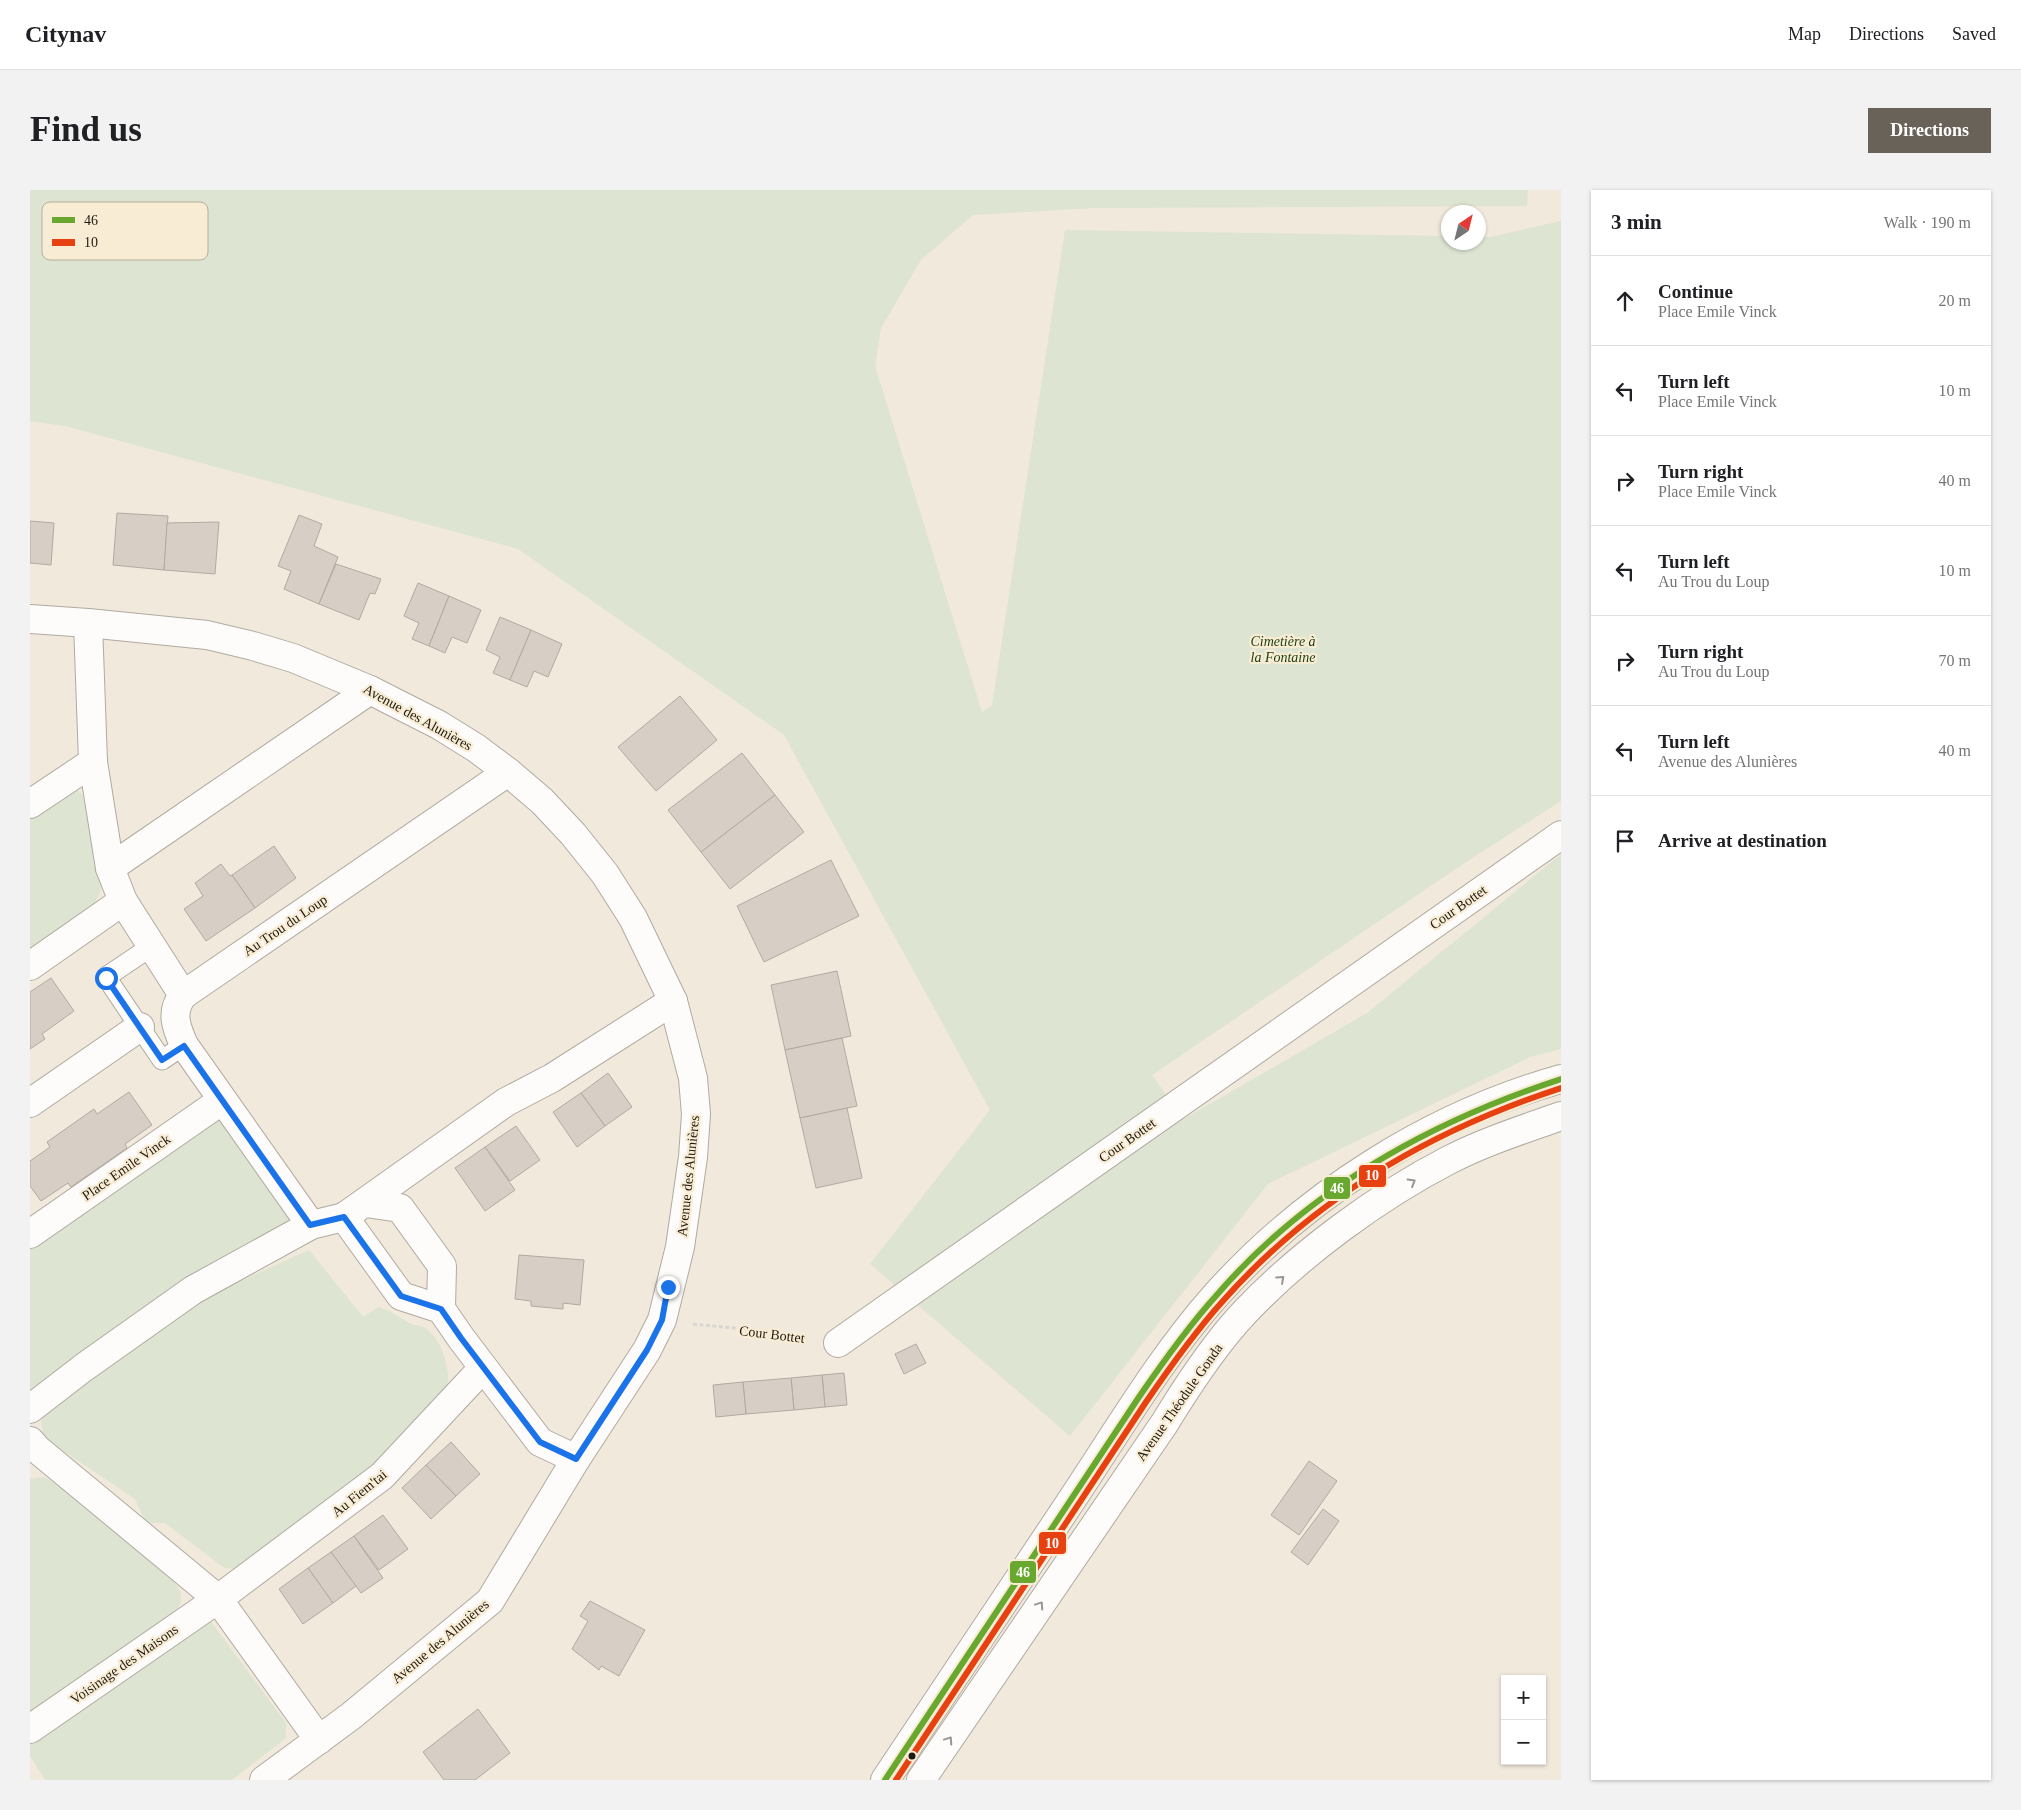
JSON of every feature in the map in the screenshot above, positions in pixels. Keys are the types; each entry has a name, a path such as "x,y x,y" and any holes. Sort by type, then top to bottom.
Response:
{"street":[{"name":"Avenue des Alunières","path":"30,620 88,623 207,635 293,658 370,690 439,725 508,772 542,801 573,834 605,874 633,918 673,1001 693,1078 696,1114 694,1157 680,1247 662,1320 647,1350 576,1459 490,1601 351,1716 264,1780"},
{"path":"88,623 93,762 110,868 123,901 183,995 177,1003 174,1014 176,1026 184,1046 310,1225"},
{"path":"110,868 370,690"},
{"path":"30,804 93,762"},
{"name":"Au Trou du Loup","path":"183,995 508,772"},
{"path":"30,783 57,786"},
{"name":"Cour Bottet","path":"838,1343 1561,835"},
{"path":"30,966 123,901"},
{"path":"355,1210 506,1102 552,1078 673,1001"},
{"path":"30,1103 140,1027"},
{"path":"885,1780 1160,1366 1216,1295 1284,1228 1353,1176 1435,1128 1523,1090 1561,1079"},
{"name":"Place Emile Vinck","path":"30,1234 222,1101"},
{"name":"Avenue Théodule Gonda","path":"921,1780 1164,1424 1187,1386 1245,1311 1306,1257 1366,1210 1449,1160 1561,1116"},
{"path":"30,1409 83,1368 193,1290 310,1225 355,1210 400,1208 442,1266 441,1309"},
{"path":"355,1210 401,1296 441,1309 483,1368 540,1442 576,1459"},
{"name":"Au Fiem'tai","path":"218,1599 382,1476 483,1368"},
{"path":"32,1448 218,1599 319,1740"},
{"name":"Voisinage des Maisons","path":"30,1729 218,1599"}],"lane":[{"path":"152,946 106,978 162,1060 184,1046"}],"path":[{"name":"Cour Bottet","path":"662,1320 764,1331 838,1343"}],"green space":[{"name":"Cimetière à la Fontaine","path":"30,190 1528,190 1527,206 1095,208 973,215 921,260 881,328 875,366 982,712 992,705 1065,230 1441,236 1441,250 1486,250 1486,237 1561,221 1561,801 1463,864 1152,1075 1184,1119 1367,1013 1561,854 1561,1049 1530,1057 1268,1184 1070,1436 870,1264 990,1110 784,735 518,549 65,426 30,421"},
{"path":"75,789 82,794 102,885 92,908 74,926 30,955 30,814"},
{"path":"216,1120 229,1126 292,1224 30,1394 30,1249"},
{"path":"309,1250 363,1317 378,1307 409,1323 425,1328 433,1335 441,1349 447,1366 447,1390 366,1474 241,1571 223,1567 165,1523 146,1523 135,1499 44,1438 41,1422 44,1412 194,1302"},
{"path":"44,1477 69,1491 173,1581 181,1593 181,1601 173,1613 30,1713 30,1479"},
{"path":"209,1619 286,1723 286,1738 232,1780 45,1780 30,1756 30,1741"}],"building":[{"path":"117,513 168,516 164,570 113,565"},
{"path":"299,515 322,524 314,546 338,557 319,604 284,589 291,571 278,566"},
{"path":"30,521 54,523 51,565 30,563"},
{"path":"219,522 215,574 164,570 167,523"},
{"path":"336,564 381,579 375,594 370,593 359,620 319,604"},
{"path":"418,583 449,596 429,646 412,639 419,623 404,616"},
{"path":"449,596 481,610 467,643 452,637 445,653 429,646"},
{"path":"500,617 531,630 510,680 493,673 500,657 486,650"},
{"path":"531,630 562,644 548,677 534,671 527,687 510,680"},
{"path":"680,696 717,740 656,791 618,747"},
{"path":"742,753 775,795 701,852 668,810"},
{"path":"775,795 804,832 730,889 701,852"},
{"path":"274,846 296,878 255,908 232,875"},
{"path":"831,860 859,916 764,962 737,906"},
{"path":"221,864 230,876 232,875 255,908 206,941 184,909 203,896 195,883"},
{"path":"837,971 851,1036 785,1050 771,985"},
{"path":"51,978 74,1011 42,1034 45,1039 30,1049 30,992"},
{"path":"842,1038 857,1106 800,1118 785,1050"},
{"path":"608,1073 632,1107 605,1126 581,1093"},
{"path":"129,1092 152,1125 125,1144 127,1148 71,1187 68,1183 41,1201 30,1186 30,1161 50,1147 47,1142 94,1109 97,1114"},
{"path":"581,1093 605,1126 577,1147 553,1112"},
{"path":"847,1108 862,1178 816,1188 800,1118"},
{"path":"516,1126 540,1160 510,1181 485,1147"},
{"path":"485,1147 515,1190 485,1211 455,1168"},
{"path":"519,1255 584,1260 580,1305 563,1303 563,1309 531,1306 531,1301 515,1299"},
{"path":"916,1344 926,1363 904,1374 895,1354"},
{"path":"844,1373 847,1405 825,1407 822,1375"},
{"path":"822,1375 825,1407 794,1410 791,1378"},
{"path":"791,1378 794,1410 746,1414 743,1382"},
{"path":"743,1382 746,1414 716,1417 713,1385"},
{"path":"451,1442 480,1474 456,1496 426,1465"},
{"path":"1309,1461 1337,1481 1299,1535 1271,1515"},
{"path":"426,1465 456,1496 431,1519 402,1488"},
{"path":"1323,1509 1339,1521 1308,1565 1291,1552"},
{"path":"383,1515 408,1549 379,1570 354,1536"},
{"path":"354,1536 383,1578 361,1593 331,1552"},
{"path":"331,1552 356,1586 333,1603 308,1568"},
{"path":"308,1568 333,1603 303,1624 279,1589"},
{"path":"590,1601 645,1630 619,1676 601,1666 599,1670 572,1649 588,1621 580,1616"},
{"path":"478,1709 510,1753 475,1780 444,1780 423,1752"}],"transit line":[{"name":"46","path":"885,1780 1157,1371 1215,1297 1251,1259 1289,1224 1373,1164 1464,1116 1512,1096 1561,1079"},
{"name":"10","path":"896,1780 1164,1376 1222,1302 1257,1265 1295,1231 1335,1200 1377,1172 1421,1147 1466,1125 1513,1105 1561,1088"}],"route":[{"path":"106,978 162,1060 184,1046 310,1225 344,1217 401,1296 441,1309 483,1368 540,1442 576,1459 647,1350 662,1320 668,1287"}]}
